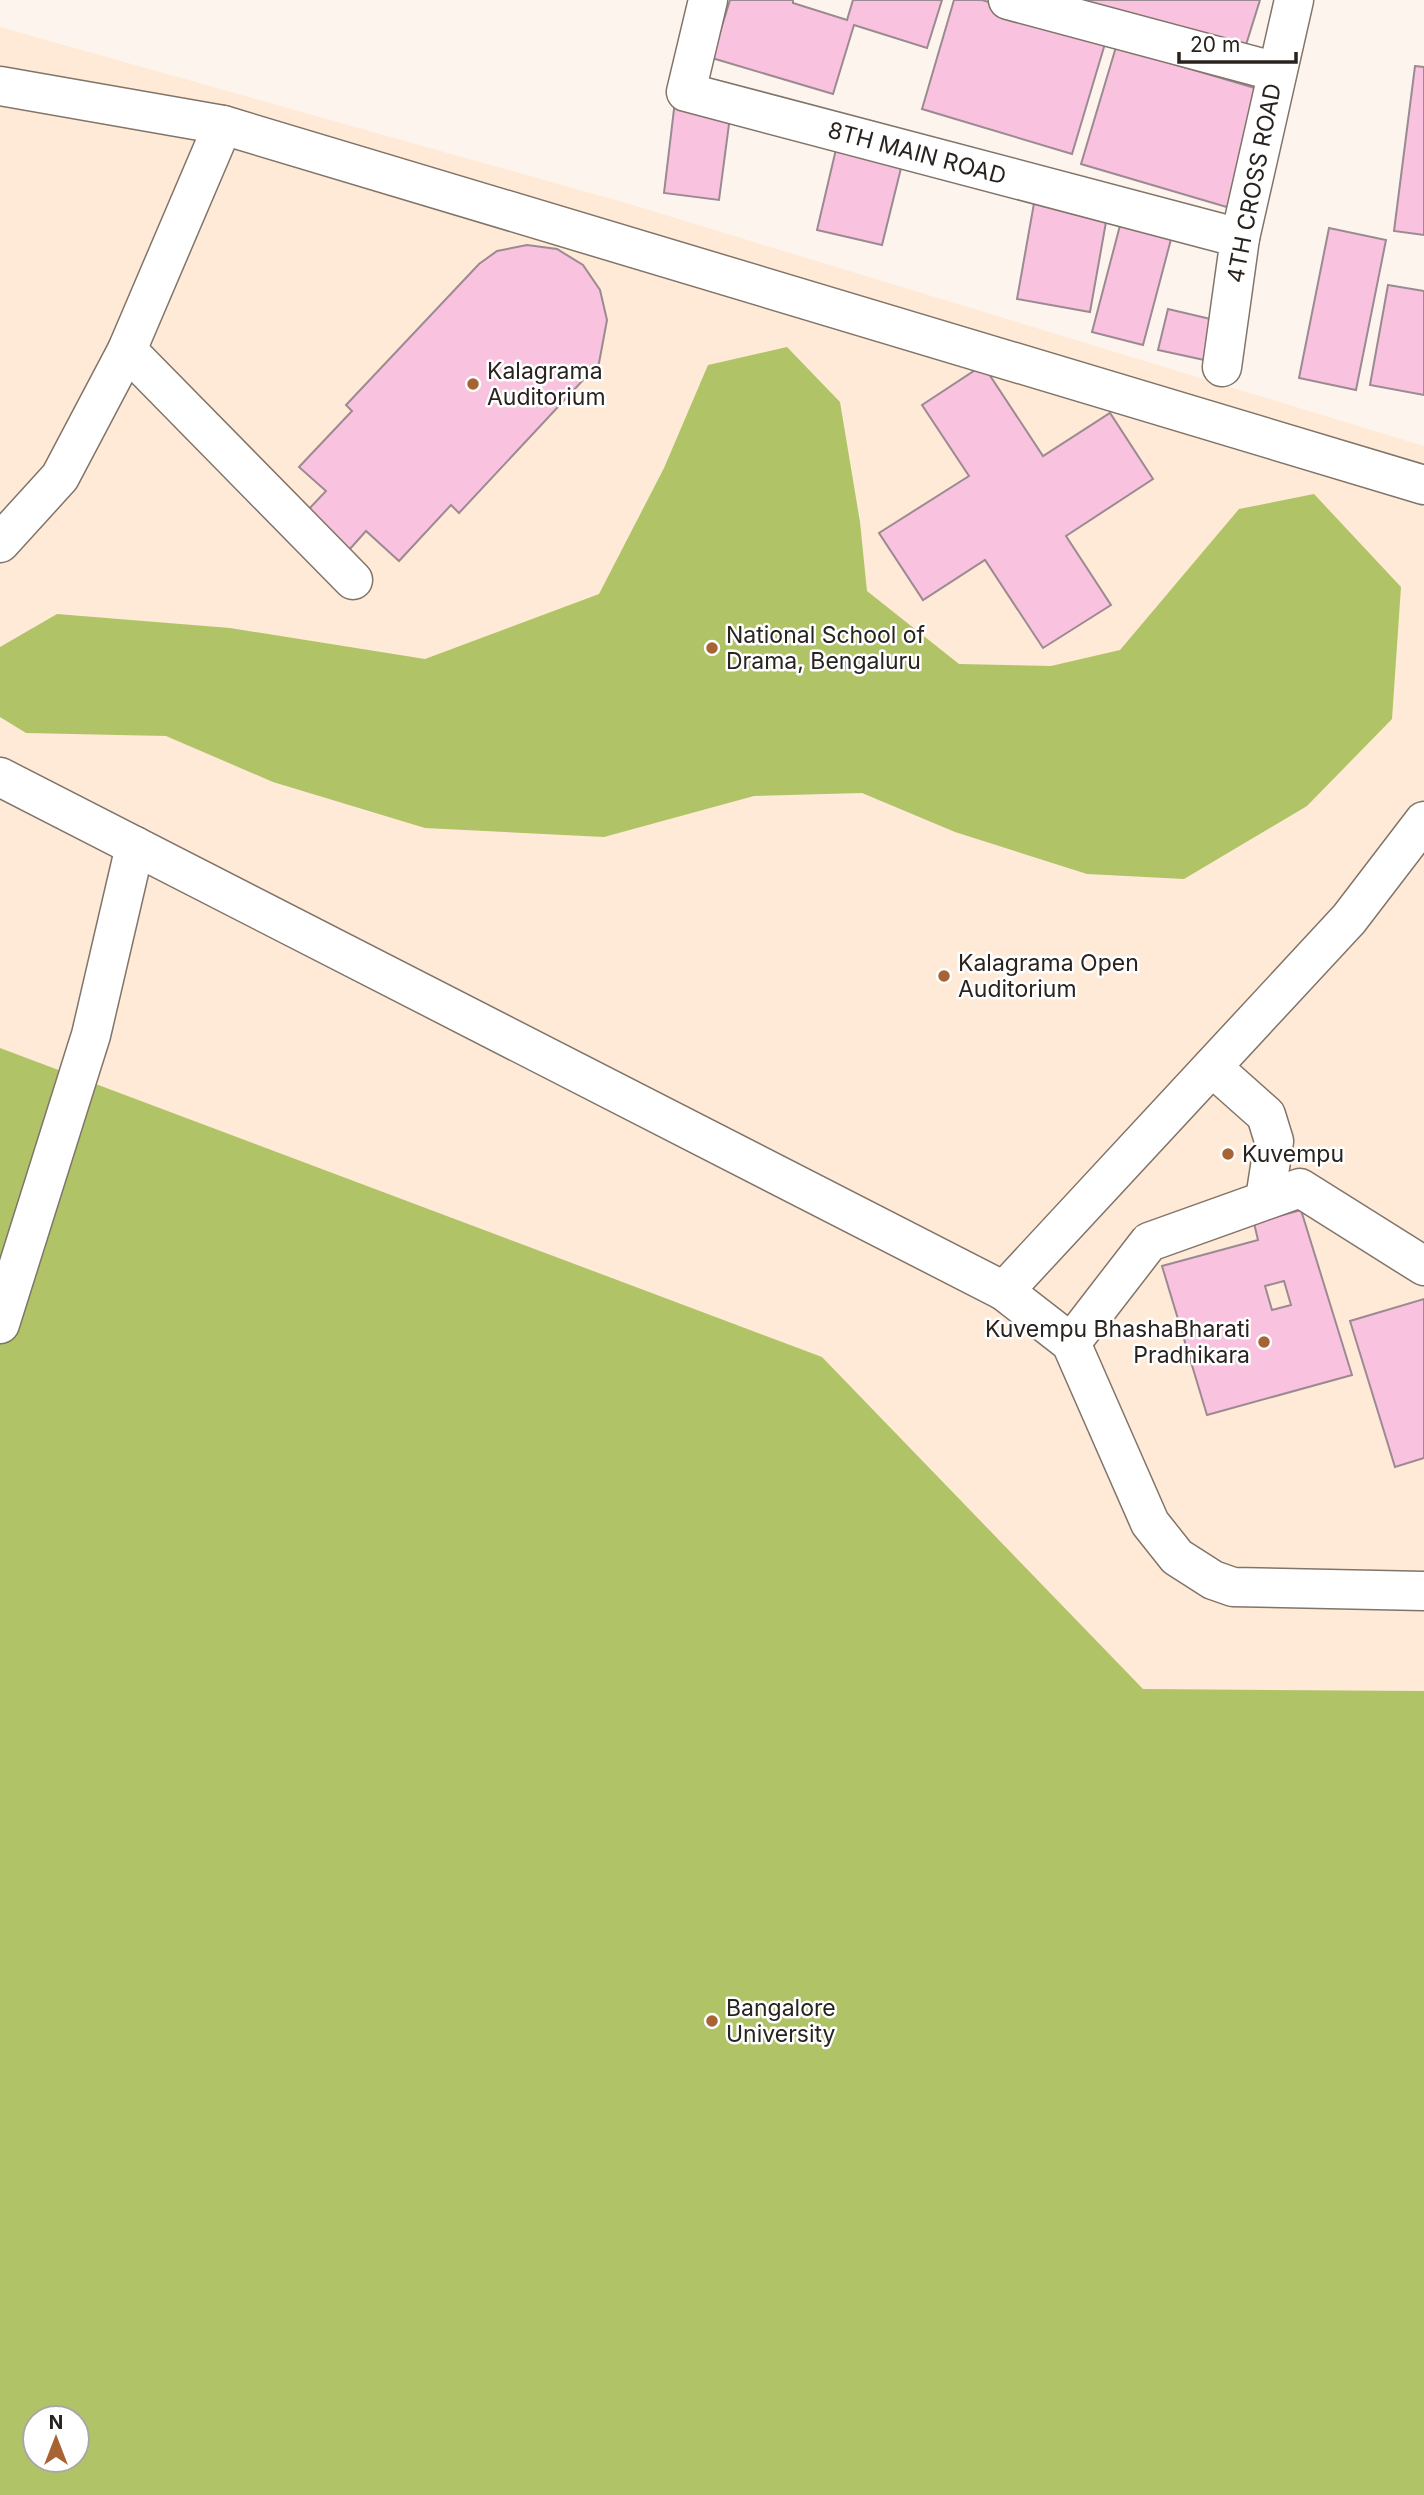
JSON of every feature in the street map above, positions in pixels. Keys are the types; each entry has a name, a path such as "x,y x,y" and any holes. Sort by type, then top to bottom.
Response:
{"street":[{"name":"8TH MAIN ROAD","path":"708,0 686,92 1240,238"},
{"path":"1008,0 1277,72"},
{"name":"4TH CROSS ROAD","path":"1222,367 1240,238 1294,0"},
{"path":"0,86 223,125 1424,485"},
{"path":"0,543 60,477 127,350 223,125"},
{"path":"127,350 353,580"},
{"path":"0,776 1004,1291 1070,1343 1150,1523 1170,1549 1194,1570 1233,1587 1424,1591"},
{"path":"1004,1291 1349,919 1424,821"},
{"path":"0,1324 91,1035 135,846"},
{"path":"1212,1067 1266,1115 1274,1141 1265,1199"},
{"path":"1070,1343 1149,1242 1300,1188 1424,1266"}],"shaded area":[{"path":"0,27 626,203 1424,446 1424,2495 0,2495"}],"green space":[{"path":"787,347 840,402 860,522 867,591 959,664 1051,666 1120,650 1239,509 1314,494 1401,587 1392,719 1307,806 1184,879 1087,874 955,832 862,793 754,796 604,837 425,828 273,782 166,736 26,733 0,717 0,647 57,614 230,628 425,659 599,594 664,468 708,365"},
{"name":"Bangalore University","path":"0,1048 822,1357 1143,1689 1424,1691 1424,2495 0,2495"}],"building":[{"path":"730,0 793,0 793,3 847,20 853,0 942,0 927,48 854,25 833,94 712,58"},
{"path":"954,0 982,0 1107,37 1072,154 922,109"},
{"path":"1082,0 1260,0 1245,48"},
{"path":"1116,47 1265,91 1230,208 1081,164"},
{"path":"1415,66 1424,67 1424,235 1394,231"},
{"path":"675,101 731,109 719,200 664,193"},
{"path":"837,145 903,160 882,245 817,230"},
{"path":"1036,192 1109,205 1090,312 1017,299"},
{"path":"1123,214 1174,228 1143,345 1092,332"},
{"path":"1329,228 1386,240 1356,390 1299,378"},
{"name":"Kalagrama Auditorium","path":"527,245 557,249 583,265 600,290 607,320 599,363 459,513 451,505 399,561 366,531 349,550 307,511 326,491 299,467 352,411 346,405 479,264 497,251"},
{"path":"1388,285 1424,291 1424,395 1370,385"},
{"path":"1168,309 1219,321 1209,361 1158,350"},
{"path":"983,365 1043,456 1110,413 1153,479 1066,536 1111,605 1043,648 985,560 923,600 879,533 969,476 922,405"},
{"name":"Kuvempu BhashaBharati Pradhikara","path":"1301,1210 1352,1375 1207,1415 1162,1266 1258,1240 1254,1223","holes":["1284,1281 1291,1305 1272,1310 1265,1286"]},
{"path":"1424,1299 1424,1458 1395,1467 1350,1321"}],"place":[{"name":"Kalagrama Auditorium","path":"473,384"},
{"name":"National School of Drama, Bengaluru","path":"712,648"},
{"name":"Kalagrama Open Auditorium","path":"944,976"},
{"name":"Kuvempu","path":"1228,1154"},
{"name":"Kuvempu BhashaBharati Pradhikara","path":"1264,1342"},
{"name":"Bangalore University","path":"712,2021"}]}
